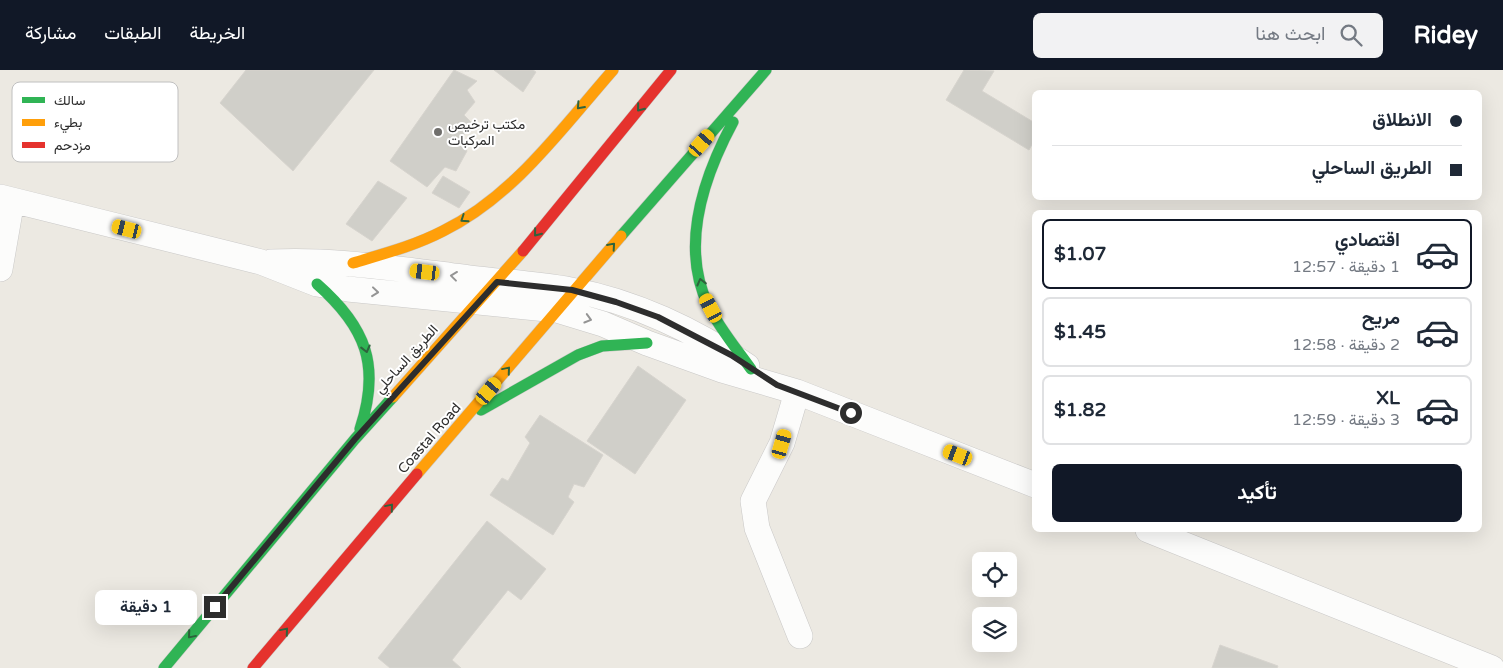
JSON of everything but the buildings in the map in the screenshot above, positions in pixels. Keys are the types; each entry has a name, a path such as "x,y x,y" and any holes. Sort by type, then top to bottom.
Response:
{"highway":[{"path":"353,263 423,241 456,224 487,204 514,180 612,70"},
{"name":"الطريق الساحلي","path":"164,668 355,439 497,282 671,70"},
{"name":"Coastal Road","path":"253,668 466,418 572,290 766,70"},
{"path":"751,369 718,321 704,295 698,267 697,235 701,203 710,172 722,141 753,84"},
{"path":"317,284 337,299 353,319 364,342 370,366 371,392 366,416 355,439"},
{"path":"466,418 578,355 602,346 647,343"}],"street":[{"path":"0,269 6,199 261,262 317,284 476,303 557,310 603,324 647,343 722,370 787,389 1032,484"},
{"path":"261,262 299,260 353,263 572,290 616,302 658,317 731,355 751,369 787,389"},
{"path":"787,389 782,444 753,501 758,528 800,636"},
{"path":"1153,532 1492,668"}],"traffic: fast":[{"path":"621,236 766,70"},
{"path":"733,122 722,143 705,188 696,235 696,259 700,282 708,305 722,330 751,369"},
{"path":"317,284 347,316 358,332 365,349 369,367 369,386 360,429"},
{"path":"481,410 578,355 602,346 647,343"},
{"path":"164,668 355,439 393,397"}],"traffic: slow":[{"path":"353,263 421,241 443,231 469,216 492,199 536,159 613,70"},
{"path":"417,474 621,236"},
{"path":"393,397 523,251"}],"traffic: jam":[{"path":"523,251 671,70"},
{"path":"253,668 417,474"}],"place":[{"name":"مكتب ترخيص المركبات","path":"438,132"}],"route":[{"path":"215,607 355,439 497,282 572,290 616,302 658,317 731,355 777,385 851,413"}]}
